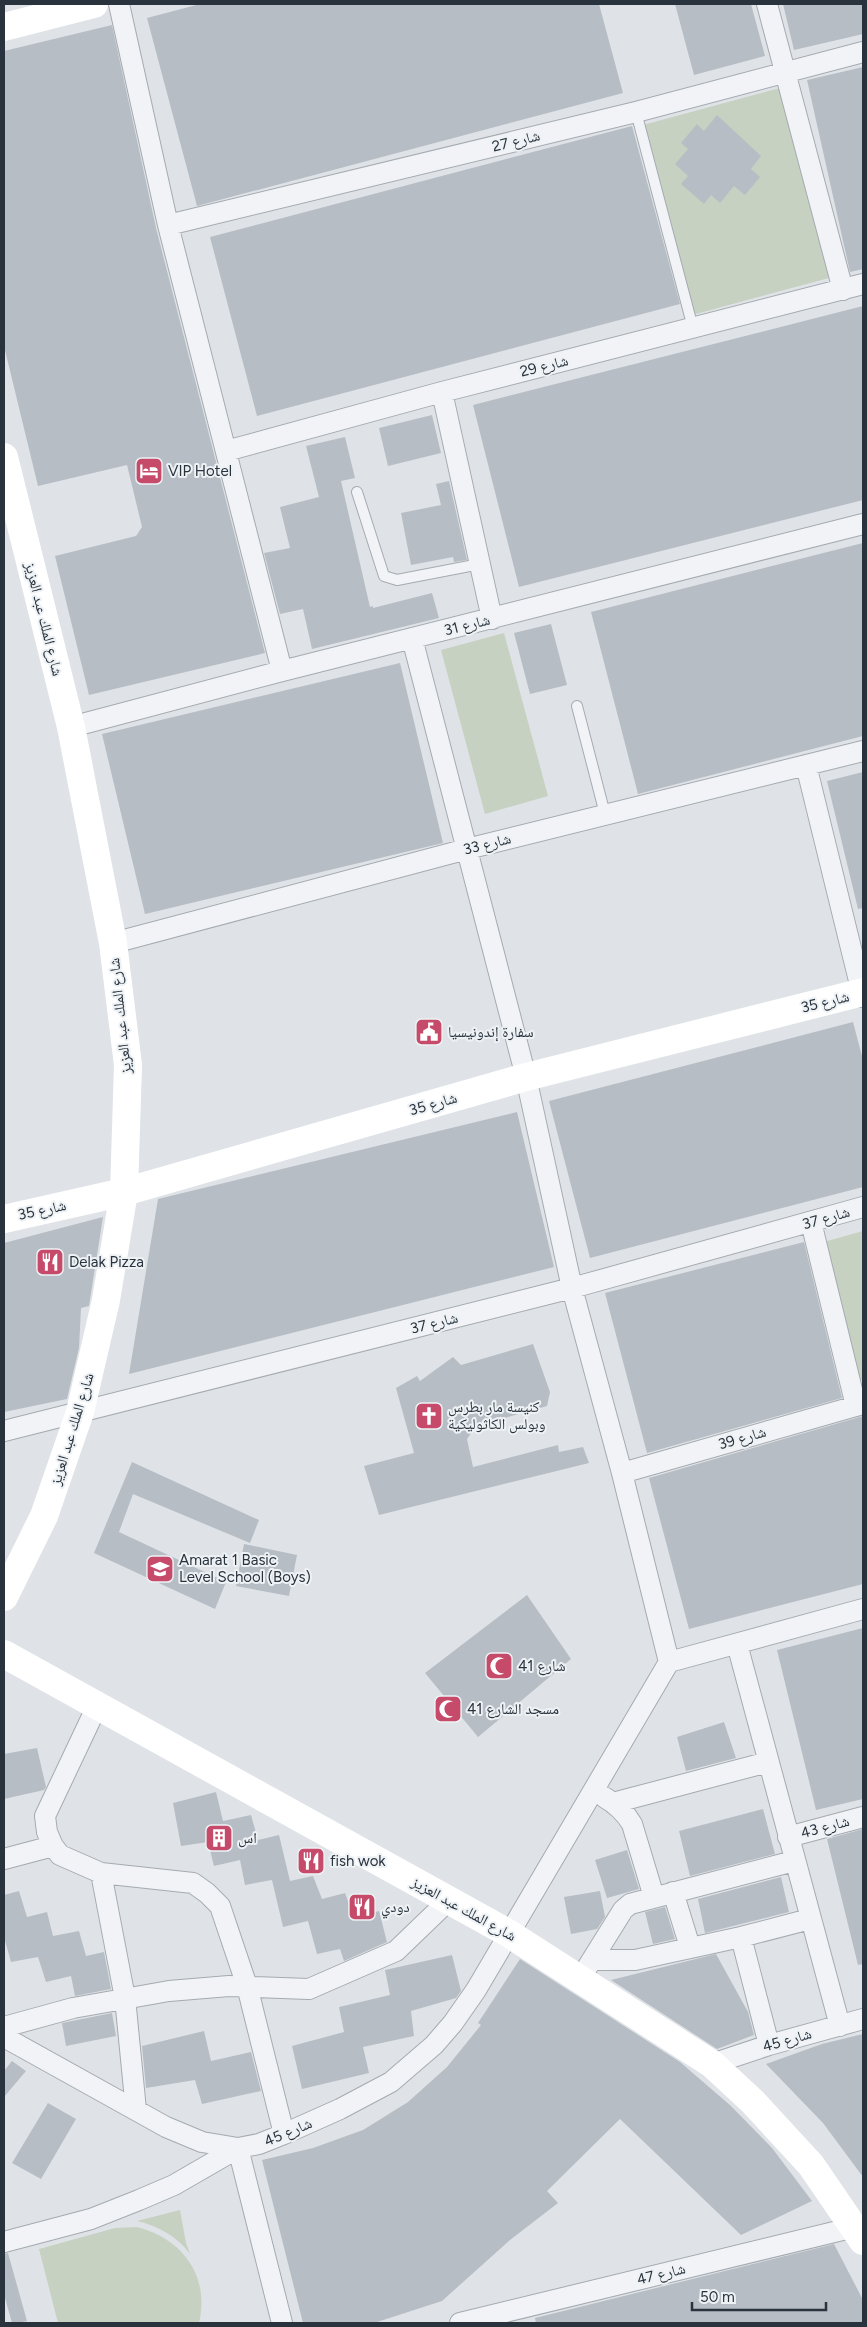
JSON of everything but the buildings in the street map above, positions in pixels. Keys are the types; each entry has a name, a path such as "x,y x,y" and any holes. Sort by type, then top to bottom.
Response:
{"street":[{"path":"4,27 94,4"},
{"path":"120,4 168,225 282,670"},
{"path":"767,4 843,290"},
{"name":"شارع 27","path":"168,225 636,112 863,52"},
{"name":"شارع 29","path":"226,451 442,392 863,284"},
{"path":"442,392 492,618"},
{"name":"شارع الملك عبد العزيز","path":"4,457 10,510 72,727 113,943 128,1065 124,1192 106,1300 80,1412 44,1516 4,1597"},
{"name":"شارع 31","path":"72,727 282,670 863,524"},
{"path":"412,638 526,1077 572,1288 670,1662 863,1609"},
{"name":"شارع 33","path":"113,943 467,849 863,751"},
{"path":"806,765 863,994"},
{"name":"شارع 35","path":"4,1219 124,1192 526,1077 863,994"},
{"name":"شارع 37","path":"4,1431 572,1288 863,1207"},
{"path":"811,1222 860,1405"},
{"name":"شارع 39","path":"622,1473 860,1405"},
{"path":"737,1644 840,2026"},
{"name":"شارع الملك عبد العزيز","path":"4,1654 508,1933 586,1970 712,2064 753,2102 811,2165 861,2231"},
{"name":"شارع 45","path":"4,2242 91,2219 174,2185 238,2148 260,2144 340,2110 391,2082 411,2067 453,2023 476,1990 670,1662"},
{"path":"97,1706 45,1816 47,1832 53,1846 60,1856 100,1873 193,1883 220,1906 246,1986 284,2134"},
{"path":"613,1803 768,1762"},
{"path":"592,1791 613,1803 626,1814 632,1824 654,1897"},
{"name":"شارع 43","path":"788,1837 863,1817"},
{"path":"4,1859 53,1846"},
{"path":"586,1970 623,1910 630,1904 794,1861"},
{"path":"100,1873 125,1998 136,2110"},
{"path":"673,1892 690,1947"},
{"path":"4,2027 125,1998 169,1991 246,1986 297,1990 320,1986 396,1951 449,1900"},
{"path":"586,1970 740,1937 810,1919"},
{"path":"740,1937 769,2045"},
{"name":"شارع 45","path":"712,2064 769,2045 863,2019"},
{"path":"4,2037 166,2127 202,2142 238,2148 282,2323"},
{"name":"شارع 47","path":"460,2323 484,2320 861,2231"}],"lane":[{"path":"636,112 693,328"},
{"path":"358,492 384,576 397,580 480,564"},
{"path":"577,706 605,814"}],"green space":[{"path":"780,88 829,278 692,315 643,125"},
{"path":"504,633 548,796 485,814 441,650"},
{"path":"863,1231 863,1379 853,1382 820,1243"},
{"path":"180,2210 190,2254 173,2237 152,2226 137,2221"},
{"path":"137,2227 168,2240 180,2250 189,2262 196,2275 200,2290 199,2323 58,2323 39,2249 115,2228"}],"place":[{"name":"VIP Hotel","path":"149,471"},
{"name":"سفارة إندونيسيا","path":"429,1032"},
{"name":"Delak Pizza","path":"50,1262"},
{"name":"كنيسة مار بطرس وبولس الكاثوليكية","path":"429,1416"},
{"name":"Amarat 1 Basic Level School (Boys)","path":"160,1569"},
{"name":"شارع 41","path":"499,1666"},
{"name":"مسجد الشارع 41","path":"448,1709"},
{"name":"اس","path":"219,1838"},
{"name":"fish wok","path":"311,1861"},
{"name":"دودي","path":"362,1907"}]}
